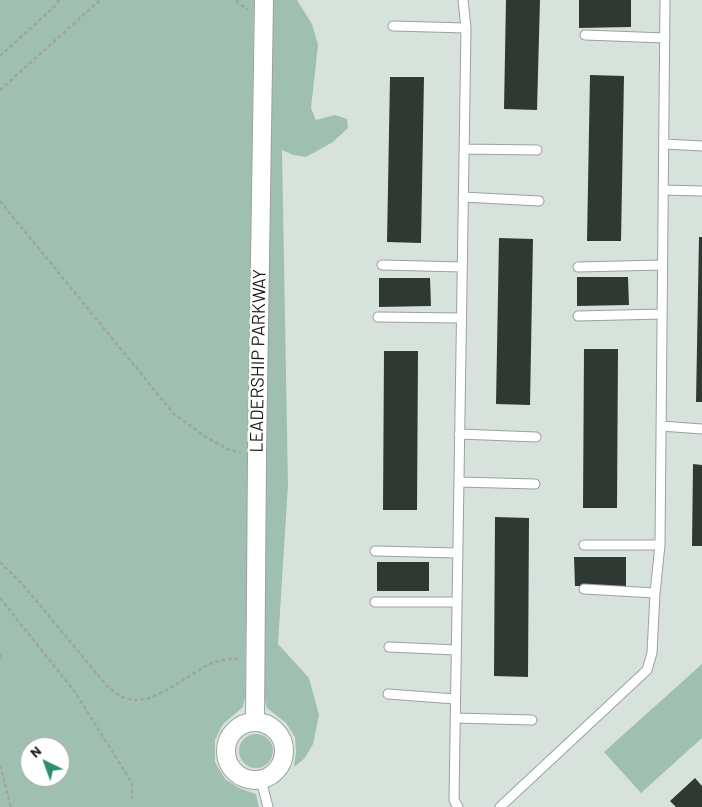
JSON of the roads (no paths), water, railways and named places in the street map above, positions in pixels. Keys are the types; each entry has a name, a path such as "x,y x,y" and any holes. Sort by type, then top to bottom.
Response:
{"street":[{"name":"LEADERSHIP PARKWAY","path":"255,722 264,0"},
{"path":"255,722 265,723 280,735 285,753 283,763 277,771 270,777 261,780 243,778 236,774 230,767 226,750 232,733 239,727 255,722"}],"lane":[{"path":"458,807 454,800 466,28 463,0"},
{"path":"500,807 647,670 652,653 660,545 665,0"},
{"path":"392,26 466,28"},
{"path":"585,35 665,38"},
{"path":"664,144 702,146"},
{"path":"464,149 537,150"},
{"path":"663,190 702,191"},
{"path":"463,197 539,201"},
{"path":"578,267 662,265"},
{"path":"382,266 462,267"},
{"path":"578,316 662,314"},
{"path":"378,317 461,318"},
{"path":"661,426 702,428"},
{"path":"459,434 536,437"},
{"path":"459,482 535,484"},
{"path":"584,545 660,545"},
{"path":"375,551 458,553"},
{"path":"584,589 655,593"},
{"path":"375,602 457,602"},
{"path":"389,647 456,650"},
{"path":"388,694 455,699"},
{"path":"455,718 532,720"},
{"path":"261,780 268,807"}]}
